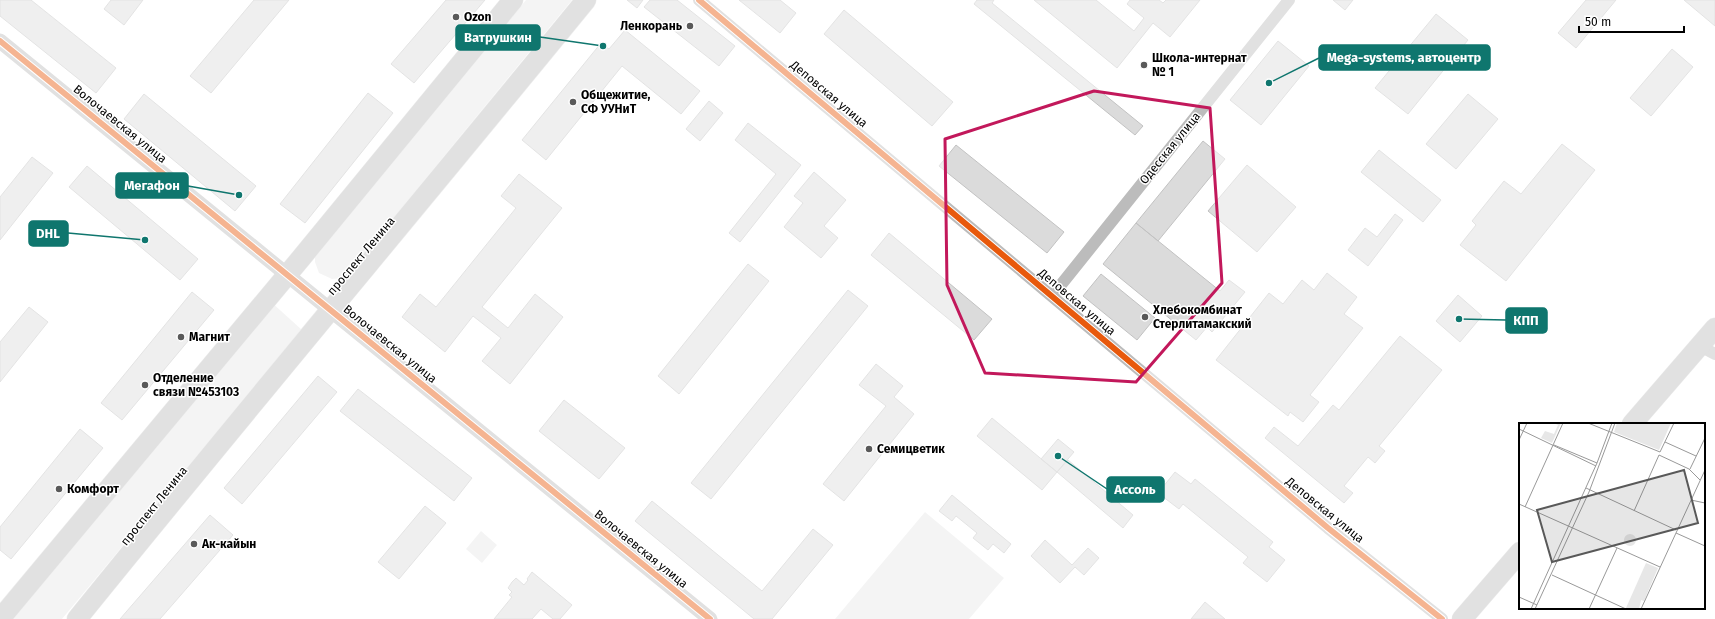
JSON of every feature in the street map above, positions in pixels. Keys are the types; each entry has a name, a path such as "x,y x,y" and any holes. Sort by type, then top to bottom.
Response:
{"main road":[{"path":"0,618 513,0"},
{"name":"проспект Ленина","path":"77,619 191,478 586,0"},
{"path":"1633,423 1707,350 1715,328"},
{"path":"1462,619 1519,553"}],"street":[{"name":"Деповская улица","path":"699,0 1328,528 1442,619"},
{"name":"Одесская улица","path":"1052,296 1289,0"},
{"name":"Волочаевская улица","path":"0,41 710,619"}],"highlighted area":[{"path":"1094,91 1210,108 1222,283 1136,382 985,373 947,285 945,139"}],"shaded area":[{"path":"526,0 572,0 344,278 332,279 319,273 315,262 315,253"},
{"path":"270,301 302,330 62,619 9,619"},
{"path":"925,512 1004,578 969,619 835,619"},
{"path":"481,531 497,545 482,563 466,549"}],"building":[{"path":"0,0 31,0 116,68 96,93 0,16"},
{"path":"111,0 143,0 124,25 104,9"},
{"path":"254,0 289,0 211,93 190,76"},
{"path":"446,0 485,0 414,83 391,64"},
{"path":"627,0 643,0 637,8"},
{"name":"Ленкорань","path":"650,0 677,0 735,46 719,66 644,7"},
{"path":"739,0 780,0 796,13 780,33"},
{"path":"977,0 994,0 992,3 1143,126 1135,135 974,4"},
{"name":"Школа-интернат № 1","path":"1034,0 1096,0 1134,31 1144,18 1127,4 1130,0 1159,0 1163,3 1166,0 1200,0 1170,37 1153,23 1117,68"},
{"path":"1333,0 1353,0 1345,10"},
{"path":"1586,0 1616,0 1576,48 1558,33"},
{"path":"1684,0 1715,0 1715,26"},
{"path":"844,10 953,102 932,126 824,34"},
{"path":"1436,14 1468,40 1408,114 1375,88"},
{"name":"Общежитие, СФ УУНиТ","path":"625,30 700,91 681,114 622,66 546,160 522,140 601,43 609,49"},
{"path":"1278,41 1309,66 1261,125 1230,100"},
{"path":"1672,49 1693,67 1651,116 1630,98"},
{"path":"368,93 393,113 305,223 280,204"},
{"path":"144,94 256,186 235,211 124,119"},
{"path":"1468,94 1498,119 1456,169 1426,144"},
{"path":"709,101 723,113 700,141 686,129"},
{"path":"748,123 801,165 740,242 729,233 776,174 735,140"},
{"path":"1203,141 1225,159 1158,241 1136,223"},
{"path":"1562,144 1595,170 1506,281 1460,245 1476,225 1472,221 1504,181 1521,194"},
{"path":"956,145 1064,232 1047,253 939,166"},
{"path":"1379,150 1441,200 1423,222 1361,172"},
{"path":"32,157 53,173 0,240 0,197"},
{"path":"1247,165 1296,207 1257,252 1208,211"},
{"path":"87,166 198,259 180,280 69,187"},
{"path":"814,172 846,200 824,226 838,238 821,258 784,227 803,203 794,196"},
{"path":"519,174 562,208 482,307 508,328 535,294 563,317 510,384 482,361 501,338 473,316 445,352 402,317 420,294 436,307 516,208 501,196"},
{"path":"1395,214 1403,220 1368,266 1348,250 1365,228 1377,237"},
{"path":"1136,223 1220,291 1229,280 1245,292 1212,332 1207,327 1196,340 1103,264"},
{"path":"889,233 992,319 974,340 871,255"},
{"path":"748,264 769,281 679,394 658,376"},
{"path":"1327,273 1357,297 1344,314 1363,328 1310,395 1319,402 1303,422 1290,412 1288,416 1216,360 1269,293 1283,304 1302,280 1314,290"},
{"path":"1101,274 1155,318 1137,340 1083,296"},
{"path":"848,290 868,306 711,499 691,483"},
{"path":"192,292 214,310 122,420 101,403"},
{"path":"1458,295 1482,316 1460,342 1436,321"},
{"path":"29,307 48,322 0,382 0,342"},
{"path":"1400,336 1442,370 1379,446 1385,451 1375,463 1368,457 1344,486 1353,493 1344,503 1265,438 1274,427 1298,446 1333,405 1339,410"},
{"name":"Семицветик","path":"876,364 903,386 894,397 914,414 844,501 823,484 886,406 859,385"},
{"path":"318,376 337,392 242,504 224,488"},
{"path":"358,389 472,478 454,501 340,411"},
{"path":"564,400 625,448 599,479 539,431"},
{"path":"992,418 1057,472 1042,490 977,436"},
{"path":"80,429 103,448 11,559 0,550 0,527"},
{"path":"1058,439 1074,452 1057,472 1041,459"},
{"path":"1068,460 1133,515 1123,528 1057,472"},
{"path":"1175,472 1191,484 1195,479 1273,542 1269,547 1285,560 1267,582 1243,563 1248,557 1183,504 1179,509 1158,493"},
{"path":"952,495 1011,544 1004,553 993,544 988,550 973,538 977,533 956,516 952,521 939,511"},
{"path":"652,501 762,591 813,529 833,545 772,619 754,619 635,521"},
{"path":"425,506 446,523 399,579 378,562"},
{"path":"210,515 233,535 160,619 120,619"},
{"path":"1045,540 1072,565 1088,548 1099,558 1084,575 1075,567 1060,583 1031,556"},
{"path":"532,572 572,605 560,619 553,619 541,609 532,619 494,619 512,597 509,595 512,592 508,588 512,582 516,578 524,585"},
{"path":"1205,602 1225,619 1191,619"}],"cycle path":[{"path":"699,0 1328,528 1442,619"},
{"path":"0,41 710,619"}],"place":[{"name":"Ozon","path":"456,17"},
{"name":"Ленкорань","path":"690,26"},
{"name":"Ватрушкин","path":"603,46"},
{"name":"Школа-интернат № 1","path":"1144,65"},
{"name":"Mega-systems, автоцентр","path":"1269,83"},
{"name":"Общежитие, СФ УУНиТ","path":"573,102"},
{"name":"Мегафон","path":"239,195"},
{"name":"DHL","path":"145,240"},
{"name":"Хлебокомбинат Стерлитамакский","path":"1145,317"},
{"name":"КПП","path":"1459,319"},
{"name":"Магнит","path":"181,337"},
{"name":"Отделение связи №453103","path":"145,385"},
{"name":"Семицветик","path":"869,449"},
{"name":"Ассоль","path":"1058,456"},
{"name":"Комфорт","path":"59,489"},
{"name":"Ак-кайын","path":"194,544"}]}
